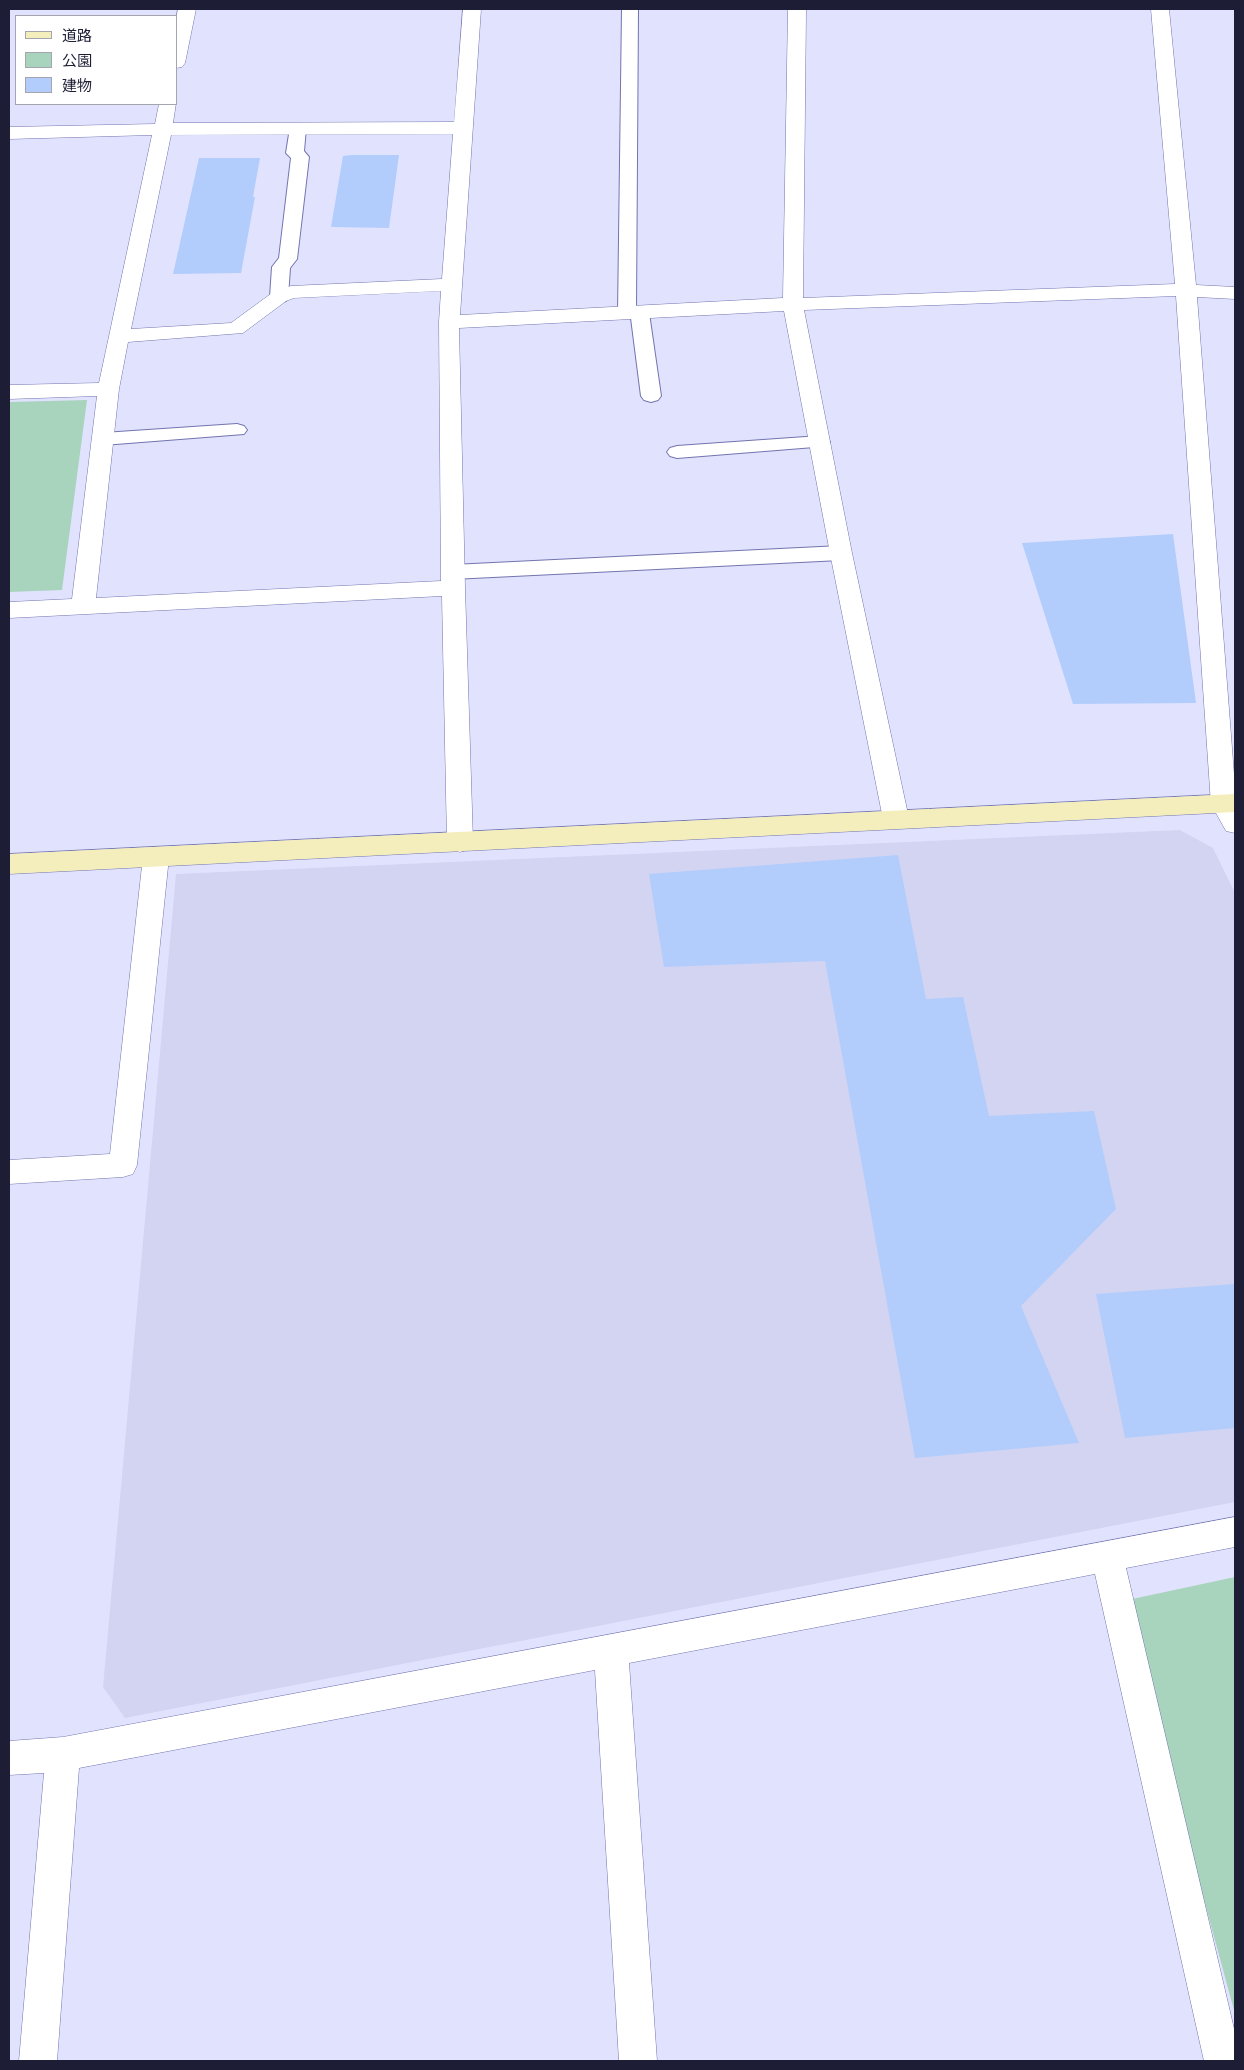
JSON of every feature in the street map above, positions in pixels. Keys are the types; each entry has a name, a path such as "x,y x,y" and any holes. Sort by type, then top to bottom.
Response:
{"street":[{"path":"178,53 187,9"},
{"path":"460,842 449,322 472,9"},
{"path":"797,9 793,304 841,553 896,819"},
{"path":"9,864 896,819 1232,810 1160,9"},
{"path":"83,607 108,389 168,105"},
{"path":"9,133 163,129 463,128"},
{"path":"120,336 236,329 279,297 291,292 451,285"},
{"path":"449,322 633,314 793,304 1186,290 1235,293"},
{"path":"9,392 108,389"},
{"path":"9,610 83,607 453,580"},
{"path":"9,1172 123,1165 156,857"},
{"path":"9,1758 63,1754 1235,1532"},
{"path":"1107,1556 1223,2061"},
{"path":"611,1651 638,2061"},
{"path":"38,2061 63,1754"}],"lane":[{"path":"630,9 633,314 651,396"},
{"path":"279,297 281,266 288,259 300,157 295,153 298,128"},
{"path":"103,440 237,430"},
{"path":"677,452 820,442"},
{"path":"453,580 841,553"}],"shaded area":[{"path":"1180,830 1213,848 1235,893 1235,1502 125,1718 103,1687 176,874"}],"green space":[{"path":"87,400 62,590 9,592 9,402"},
{"path":"1235,1577 1235,2014 1123,1601"}],"building":[{"path":"399,155 389,228 331,227 343,156"},
{"path":"199,158 260,158 241,273 173,274"},
{"path":"1173,534 1196,703 1073,704 1022,543"},
{"path":"898,855 926,999 963,997 989,1116 1094,1111 1116,1209 1021,1306 1079,1443 915,1458 825,961 664,967 649,874"},
{"path":"1235,1284 1235,1428 1125,1438 1096,1294"}]}
